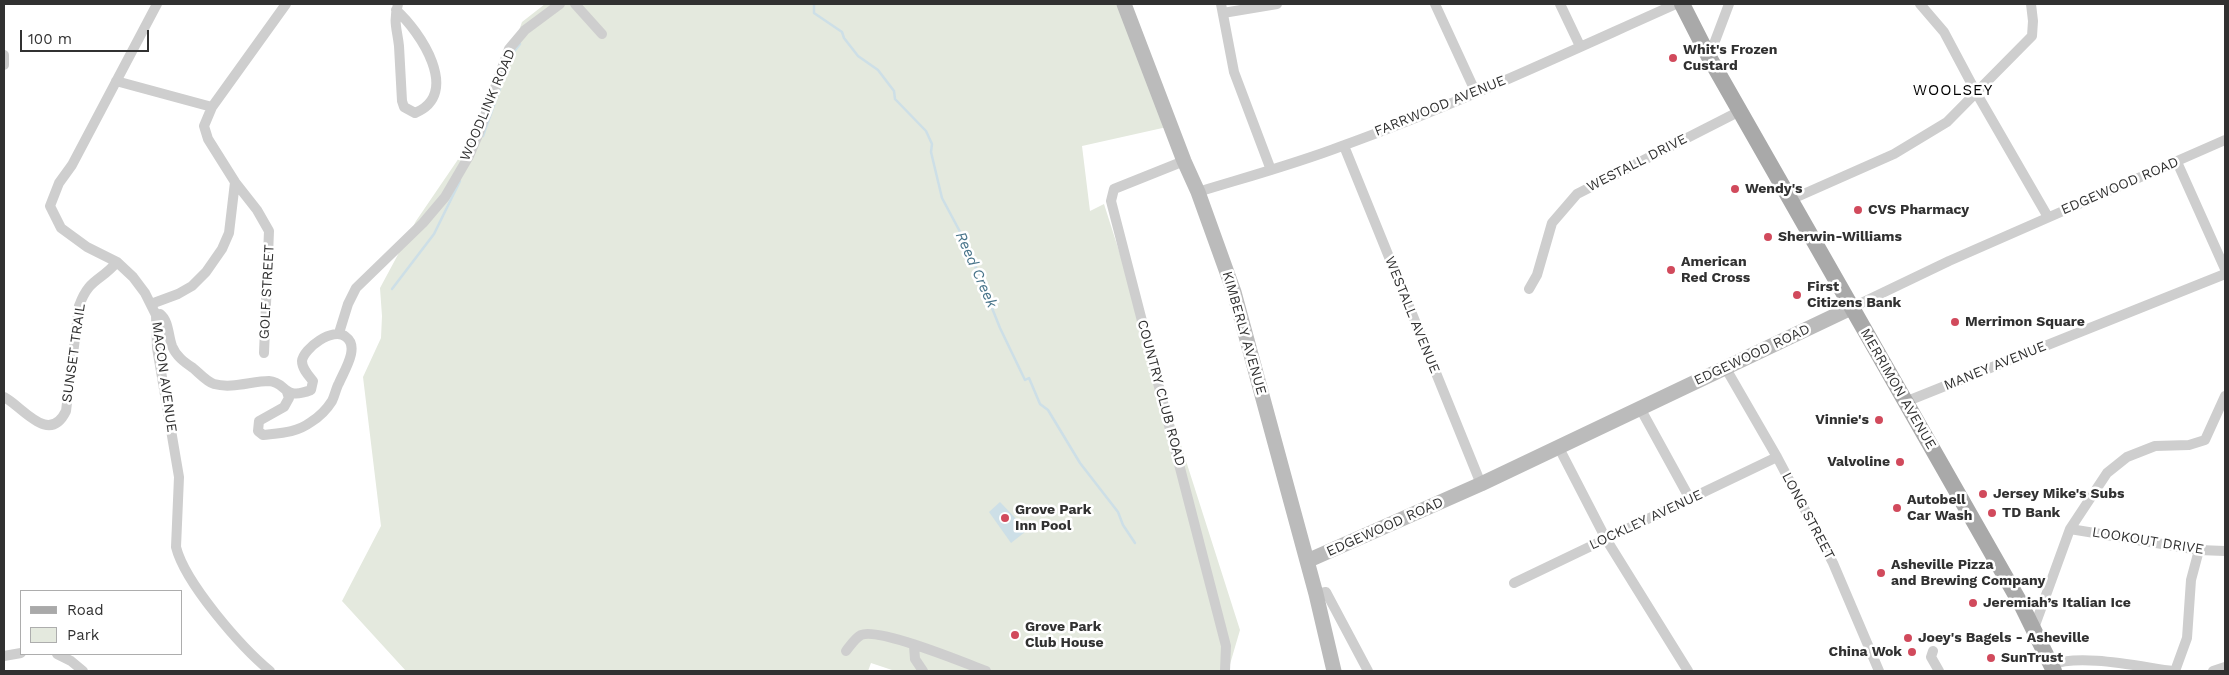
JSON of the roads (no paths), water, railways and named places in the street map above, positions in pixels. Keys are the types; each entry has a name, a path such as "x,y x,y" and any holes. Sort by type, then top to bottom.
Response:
{"main road":[{"name":"MERRIMON AVENUE","path":"1682,4 1709,57 2034,628 2053,668"}],"street":[{"name":"MACON AVENUE","path":"157,4 72,165 59,183 50,206 61,228 87,247 117,262 133,277 151,304 156,315 158,348 179,477 176,547 178,556 189,578 201,594 270,671"},
{"name":"GOLF STREET","path":"264,354 269,231 257,210 235,182 208,139 204,126 212,108 286,4"},
{"name":"WOODLINK ROAD","path":"339,333 348,304 356,288 423,223 445,197 475,142 509,49 525,30 560,4"},
{"path":"576,4 602,34"},
{"name":"KIMBERLY AVENUE","path":"1124,4 1184,161 1198,192 1234,292 1316,594 1334,671"},
{"path":"1271,170 1234,72 1222,9 1277,4"},
{"path":"1435,4 1476,93"},
{"path":"1560,4 1580,46"},
{"name":"FARRWOOD AVENUE","path":"1198,192 1344,146 1476,93 1676,4"},
{"path":"1709,57 1729,4"},
{"path":"1920,4 1944,32 1977,94 2048,217"},
{"path":"1790,200 1894,154 1946,122 1977,94 2032,36 2031,4"},
{"path":"397,7 417,31 435,71 436,88 434,95 423,110 415,113 404,107 398,43 394,24 397,7"},
{"path":"4,55 4,65"},
{"path":"116,81 212,108"},
{"name":"WESTALL DRIVE","path":"1529,289 1537,275 1552,224 1577,194 1740,111"},
{"name":"EDGEWOOD ROAD","path":"1307,561 1480,484 1725,367 2048,217 2225,140"},
{"name":"WESTALL AVENUE","path":"1344,146 1480,484"},
{"name":"COUNTRY CLUB ROAD","path":"1184,161 1114,189 1111,201 1226,646 1225,671"},
{"path":"2177,162 2225,269"},
{"path":"151,304 178,294 192,286 206,272 222,249 229,233 235,182"},
{"name":"SUNSET TRAIL","path":"4,397 27,416 46,425 55,424 62,419 67,403 79,306 84,292 117,262"},
{"name":"MANEY AVENUE","path":"1905,402 2225,274"},
{"path":"156,315 160,314 164,318 172,345 180,359 214,384 232,385 270,381 279,384 288,392 300,394 311,390 313,381 305,371 302,362 305,354 326,335 339,333 347,337 352,346 351,356 333,400 323,412 295,432 263,435 258,431 259,421 284,406 289,398 288,392"},
{"name":"LONG STREET","path":"1725,367 1777,457 1833,563 1880,671"},
{"path":"2034,628 2070,529 2107,473 2127,457 2155,446 2189,445 2205,440 2225,396"},
{"path":"1640,408 1690,499"},
{"path":"1558,446 1606,538 1688,671"},
{"name":"LOCKLEY AVENUE","path":"1514,583 1777,457"},
{"name":"LOOKOUT DRIVE","path":"2070,529 2199,550 2225,551"},
{"path":"2053,668 2058,662 2084,660 2174,671 2187,638 2191,580 2199,550"},
{"path":"1316,594 1326,592 1368,671"},
{"path":"846,652 862,634 871,633 890,636 986,671"},
{"path":"914,646 915,659 923,671"},
{"path":"1933,651 1931,657 1939,671"},
{"path":"4,656 20,653"},
{"path":"59,655 71,661 83,671"},
{"path":"2213,671 2225,667"}],"waterway":[{"name":"Reed Creek","path":"814,4 814,13 842,32 844,38 858,56 878,70 894,91 895,99 926,131 932,144 931,152 942,198 966,243 1000,328 1025,380 1029,378 1040,404 1048,410 1080,463 1118,512 1123,525 1135,543"},
{"path":"512,54 520,44"},
{"path":"483,136 506,71"},
{"path":"392,289 434,234 460,181"}],"place":[{"name":"Whit's Frozen Custard","path":"1673,58"},
{"name":"Wendy's","path":"1735,189"},
{"name":"CVS Pharmacy","path":"1858,210"},
{"name":"Sherwin-Williams","path":"1768,237"},
{"name":"American Red Cross","path":"1671,270"},
{"name":"First Citizens Bank","path":"1797,295"},
{"name":"Merrimon Square","path":"1955,322"},
{"name":"Vinnie's","path":"1879,420"},
{"name":"Valvoline","path":"1900,462"},
{"name":"Jersey Mike's Subs","path":"1983,494"},
{"name":"Autobell Car Wash","path":"1897,508"},
{"name":"TD Bank","path":"1992,513"},
{"name":"Grove Park Inn Pool","path":"1005,518"},
{"name":"Asheville Pizza and Brewing Company","path":"1881,573"},
{"name":"Jeremiah’s Italian Ice","path":"1973,603"},
{"name":"Grove Park Club House","path":"1015,635"},
{"name":"Joey's Bagels - Asheville","path":"1908,638"},
{"name":"China Wok","path":"1912,652"},
{"name":"SunTrust","path":"1991,658"}],"district":[{"name":"WOOLSEY","path":"1953,91"}]}
